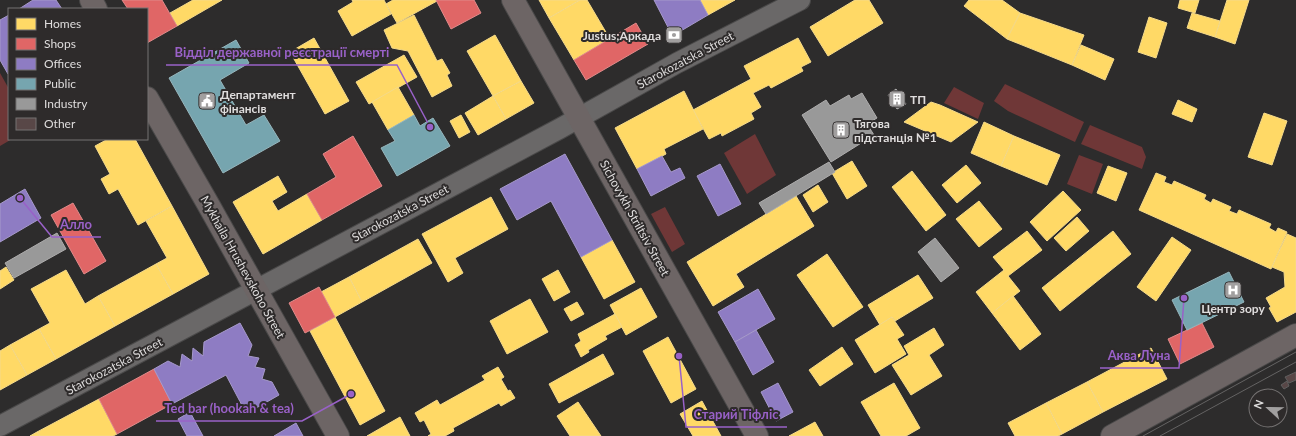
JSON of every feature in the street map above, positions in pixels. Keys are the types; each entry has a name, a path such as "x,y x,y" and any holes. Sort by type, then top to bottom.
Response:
{"main road":[{"name":"Sichovykh Striltsiv Street","path":"513,0 757,436"},
{"name":"Mykhaila Hrushevskoho Street","path":"148,100 338,436"},
{"path":"1112,436 1296,335"}],"street":[{"name":"Starokozatska Street","path":"0,426 579,117 677,63 800,0"}],"shaded area":[{"path":"0,73 8,87 8,140 10,140 0,146"},
{"path":"1005,84 1084,122 1075,142 1008,111 994,101"},
{"path":"954,87 984,103 978,119 944,103"},
{"path":"1090,125 1142,147 1146,157 1142,169 1081,144"},
{"path":"755,134 776,175 747,194 724,153"},
{"path":"1079,155 1103,164 1092,194 1067,184"},
{"path":"665,207 685,244 672,252 651,214"}],"building: Homes":[{"path":"193,0 222,0 177,26 170,13"},
{"path":"352,0 384,0 391,14 352,36 338,11 353,2"},
{"path":"393,0 437,1 397,23 386,4"},
{"path":"539,0 580,0 549,18"},
{"path":"580,0 587,0 610,39 574,60 549,18"},
{"path":"700,0 735,0 708,15"},
{"path":"855,0 869,0 883,23 828,56 810,27"},
{"path":"969,0 1002,0 1020,13 1007,39 964,6"},
{"path":"1180,0 1199,0 1195,13 1178,8"},
{"path":"1227,0 1249,0 1235,44 1215,37"},
{"path":"1020,13 1084,35 1072,65 1007,39"},
{"path":"1192,13 1220,21 1215,37 1187,28"},
{"path":"414,15 437,61 442,59 450,73 447,75 452,86 432,97 408,51 392,48 384,30"},
{"path":"1149,17 1167,23 1156,58 1138,52"},
{"path":"495,35 521,81 493,96 467,51"},
{"path":"314,38 349,101 325,114 290,52"},
{"path":"798,38 811,62 801,67 803,71 771,88 769,85 753,93 761,107 751,113 754,119 722,136 721,133 709,139 693,110 751,79 744,66"},
{"path":"1081,45 1114,59 1105,80 1072,65"},
{"path":"404,55 417,77 369,104 356,82"},
{"path":"521,81 534,103 506,119 493,96"},
{"path":"398,87 414,115 388,130 372,102"},
{"path":"684,91 703,129 664,149 666,154 637,169 615,128"},
{"path":"493,96 506,119 478,135 465,113"},
{"path":"1178,100 1197,109 1192,122 1172,114"},
{"path":"931,102 978,122 951,142 904,122"},
{"path":"1264,113 1287,121 1272,165 1248,157"},
{"path":"461,115 470,132 459,138 450,121"},
{"path":"984,122 1014,136 1001,166 971,153"},
{"path":"1014,136 1060,155 1047,185 1001,166"},
{"path":"106,140 136,140 172,206 138,225 118,189 109,194 101,179 110,174 95,146"},
{"path":"852,161 867,186 847,199 832,173"},
{"path":"966,165 981,183 957,203 942,185"},
{"path":"1108,166 1127,173 1116,201 1097,193"},
{"path":"912,171 946,215 926,231 892,187"},
{"path":"1156,173 1166,177 1164,182 1172,185 1174,181 1206,195 1204,199 1211,203 1213,199 1231,207 1229,211 1237,214 1239,210 1271,224 1269,228 1276,232 1278,228 1287,232 1271,269 1139,210"},
{"path":"278,176 287,192 272,201 278,211 307,194 322,220 263,254 233,202"},
{"path":"818,185 828,202 813,212 803,195"},
{"path":"1063,191 1081,210 1047,241 1030,222"},
{"path":"796,196 814,226 736,274 744,287 713,306 687,262"},
{"path":"491,197 508,229 455,258 463,273 448,282 422,234"},
{"path":"979,201 1002,229 979,247 956,219"},
{"path":"172,206 209,274 173,294 156,264 167,258 146,221"},
{"path":"1077,217 1089,231 1066,251 1054,238"},
{"path":"1027,231 1042,250 1008,276 1020,291 992,313 976,292 1004,270 993,257"},
{"path":"1113,231 1131,254 1060,311 1042,288"},
{"path":"1287,234 1296,238 1296,312 1277,322 1269,308 1271,307 1266,298 1285,287 1284,272 1272,267"},
{"path":"1172,237 1191,250 1156,301 1137,287"},
{"path":"418,239 432,263 362,302 349,277"},
{"path":"612,240 635,282 604,299 581,257"},
{"path":"827,254 863,307 833,327 797,275"},
{"path":"156,264 173,294 115,326 98,296"},
{"path":"6,267 14,280 0,289 0,271"},
{"path":"66,270 85,304 98,296 115,326 56,359 39,329 50,323 31,289"},
{"path":"558,270 570,292 554,301 542,279"},
{"path":"918,275 933,298 895,321 892,317 880,325 868,305"},
{"path":"349,277 362,302 335,317 321,292"},
{"path":"641,288 657,317 626,335 610,305"},
{"path":"1013,296 1041,334 1020,350 992,313"},
{"path":"530,299 548,332 507,354 490,321"},
{"path":"577,302 584,314 571,321 564,309"},
{"path":"615,314 622,327 605,336 607,339 588,350 589,352 581,357 575,345 581,341 578,334"},
{"path":"335,317 385,411 360,425 310,331"},
{"path":"892,317 904,335 897,339 906,354 875,373 855,340"},
{"path":"934,328 944,345 929,355 942,376 911,395 892,365 909,355 904,346"},
{"path":"39,329 56,359 27,375 10,345"},
{"path":"668,337 696,389 671,403 643,351"},
{"path":"10,345 27,375 0,390 0,351"},
{"path":"842,347 853,364 820,386 809,370"},
{"path":"1151,348 1167,379 1103,412 1087,382"},
{"path":"603,354 614,374 559,403 549,384"},
{"path":"498,367 504,377 501,379 508,391 510,390 515,398 501,406 499,403 453,428 454,431 445,436 428,436 431,434 424,420 420,422 415,413 437,400 440,405 485,380 482,376"},
{"path":"1087,382 1103,412 1062,434 1046,403"},
{"path":"894,383 920,428 906,436 881,436 861,402"},
{"path":"99,399 117,434 113,436 40,436 37,432"},
{"path":"702,401 721,436 693,436 680,414"},
{"path":"578,402 601,436 570,436 557,416"},
{"path":"1046,403 1062,434 1058,436 1015,436 1008,423"},
{"path":"400,417 410,436 367,436"},
{"path":"815,422 823,436 789,436"},
{"path":"37,432 40,436 30,436"}],"building: Shops":[{"path":"122,0 162,0 177,26 148,42 148,8 127,8"},
{"path":"436,0 474,0 481,13 451,29"},
{"path":"636,23 648,44 586,80 574,60"},
{"path":"353,136 382,186 322,220 307,194 336,177 323,154"},
{"path":"73,203 106,261 84,274 51,215"},
{"path":"319,287 335,317 305,333 289,303"},
{"path":"1202,323 1214,347 1180,364 1168,339"},
{"path":"154,369 172,404 117,434 99,399"}],"building: Offices":[{"path":"33,0 56,0 61,8 21,8"},
{"path":"654,0 700,0 708,15 672,35"},
{"path":"8,16 8,74 0,60 0,20"},
{"path":"565,154 612,240 581,257 551,201 517,220 500,189"},
{"path":"662,156 671,172 680,168 685,178 651,196 637,169"},
{"path":"720,164 741,204 718,216 697,176"},
{"path":"25,189 41,218 0,242 0,204"},
{"path":"758,289 775,319 735,342 718,312"},
{"path":"240,323 252,345 248,356 259,358 255,367 265,369 262,379 272,382 279,395 246,413 226,375 172,404 154,369 168,361 180,367 182,354 192,361 193,348 203,356 204,342"},
{"path":"756,330 774,362 753,375 735,342"},
{"path":"778,383 793,412 776,421 761,392"},
{"path":"190,412 203,436 187,436 178,419"},
{"path":"296,423 303,436 274,436"}],"building: Public":[{"name":"Департамент фінансів","path":"236,40 249,63 220,80 246,125 264,115 280,141 223,173 169,78"},
{"path":"414,115 420,126 433,118 450,146 397,176 381,148 395,141 388,130"},
{"path":"1229,272 1244,302 1187,330 1172,300"}],"building: Industry":[{"name":"ТП","path":"896,89 906,104 897,109 888,95"},
{"name":"Тягова підстанція №1","path":"862,93 877,118 867,124 874,135 831,162 802,115 826,100 830,106 849,95 851,99"},
{"path":"829,162 835,172 766,214 759,203"},
{"path":"57,233 66,249 14,278 5,263"},
{"path":"935,238 959,268 941,282 918,252"}],"building: Other":[{"path":"1296,372 1296,380 1289,383 1285,377"},
{"path":"1287,381 1289,386 1283,388 1281,385"}],"tram line":[{"path":"1143,436 1296,352"},
{"path":"1160,436 1296,362"}],"place":[{"name":"Justus;Аркада","path":"674,35"},
{"name":"ТП","path":"897,99"},
{"name":"Департамент фінансів","path":"207,101"},
{"name":"Відділ державної реєстрації смерті","path":"430,127"},
{"name":"Тягова підстанція №1","path":"841,130"},
{"name":"Алло","path":"20,198"},
{"name":"Центр зору","path":"1233,290"},
{"name":"Аква Луна","path":"1184,298"},
{"name":"Старий Тіфліс","path":"679,356"},
{"name":"Ted bar (hookah & tea)","path":"351,394"}]}
